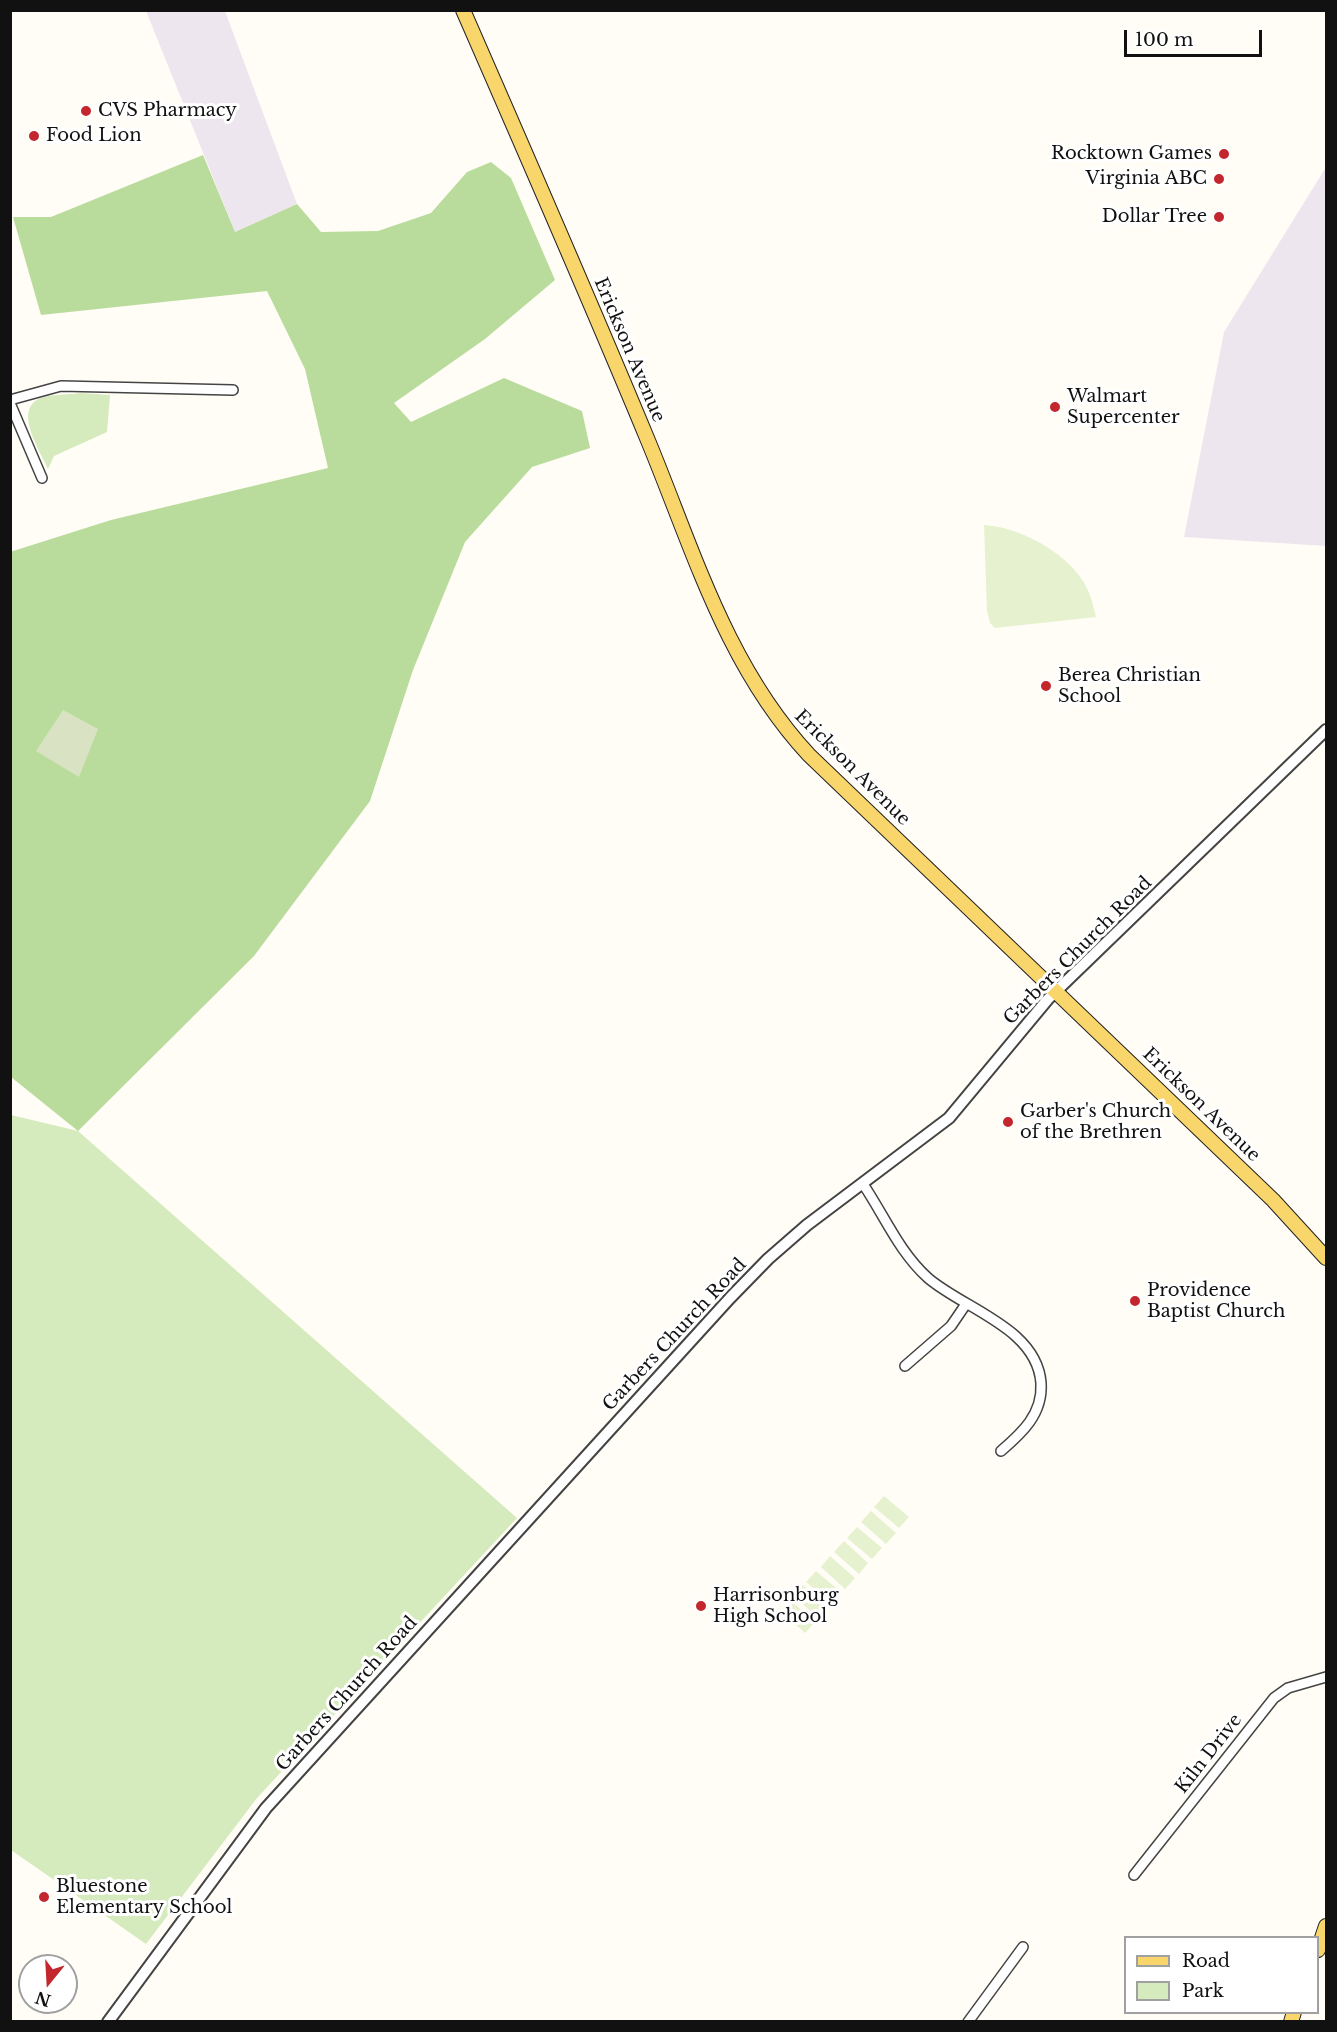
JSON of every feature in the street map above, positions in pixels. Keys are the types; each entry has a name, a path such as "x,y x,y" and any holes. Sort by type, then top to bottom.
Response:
{"main road":[{"name":"Erickson Avenue","path":"463,10 648,441 718,612 751,681 774,715 809,755 1273,1200 1326,1258"},
{"path":"1319,1945 1326,1926"}],"street":[{"path":"42,477 10,401 61,386 233,390"},
{"name":"Garbers Church Road","path":"108,2022 243,1838 297,1773 742,1285 787,1242 950,1118 1009,1043 1057,991 1326,730"},
{"path":"863,1184 912,1262 928,1278 1018,1339 1030,1353 1039,1372 1040,1396 1035,1414 1022,1433 1001,1451"},
{"path":"905,1366 951,1326 966,1304"},
{"name":"Kiln Drive","path":"1134,1875 1274,1698 1288,1688 1326,1677"},
{"path":"968,2022 1023,1947"}],"shaded area":[{"path":"146,11 225,11 297,204 235,232"},
{"path":"1326,167 1326,546 1184,537 1224,332"}],"green space":[{"path":"203,155 235,232 297,204 321,232 378,231 431,213 467,172 491,162 511,178 555,280 485,339 394,403 411,422 504,378 582,411 590,448 532,467 465,542 413,670 370,801 254,956 78,1131 11,1077 10,552 111,520 328,468 305,369 267,291 41,315 13,217 51,217"},
{"path":"80,393 110,395 107,432 54,456 48,469 31,430 28,420 29,411 33,403 41,398"},
{"path":"984,525 1012,530 1040,542 1064,560 1075,570 1085,585 1096,617 995,628 990,623 987,611"},
{"path":"63,710 98,729 79,777 36,751"},
{"path":"11,1115 78,1131 517,1518 257,1798 146,1944 11,1850"},
{"path":"884,1496 909,1517 899,1528 874,1507"},
{"path":"871,1511 896,1533 886,1544 861,1522"},
{"path":"857,1527 882,1548 872,1559 847,1538"},
{"path":"844,1541 868,1563 859,1574 834,1552"},
{"path":"830,1556 855,1578 845,1589 821,1567"},
{"path":"816,1571 841,1592 831,1603 806,1582"},
{"path":"803,1585 828,1607 818,1618 794,1596"},
{"path":"790,1600 815,1622 805,1633 780,1611"}],"place":[{"name":"CVS Pharmacy","path":"86,111"},
{"name":"Food Lion","path":"34,136"},
{"name":"Rocktown Games","path":"1224,154"},
{"name":"Virginia ABC","path":"1219,179"},
{"name":"Dollar Tree","path":"1219,217"},
{"name":"Walmart Supercenter","path":"1055,407"},
{"name":"Berea Christian School","path":"1046,686"},
{"name":"Garber's Church of the Brethren","path":"1008,1122"},
{"name":"Providence Baptist Church","path":"1135,1301"},
{"name":"Harrisonburg High School","path":"701,1606"},
{"name":"Bluestone Elementary School","path":"44,1897"}]}
